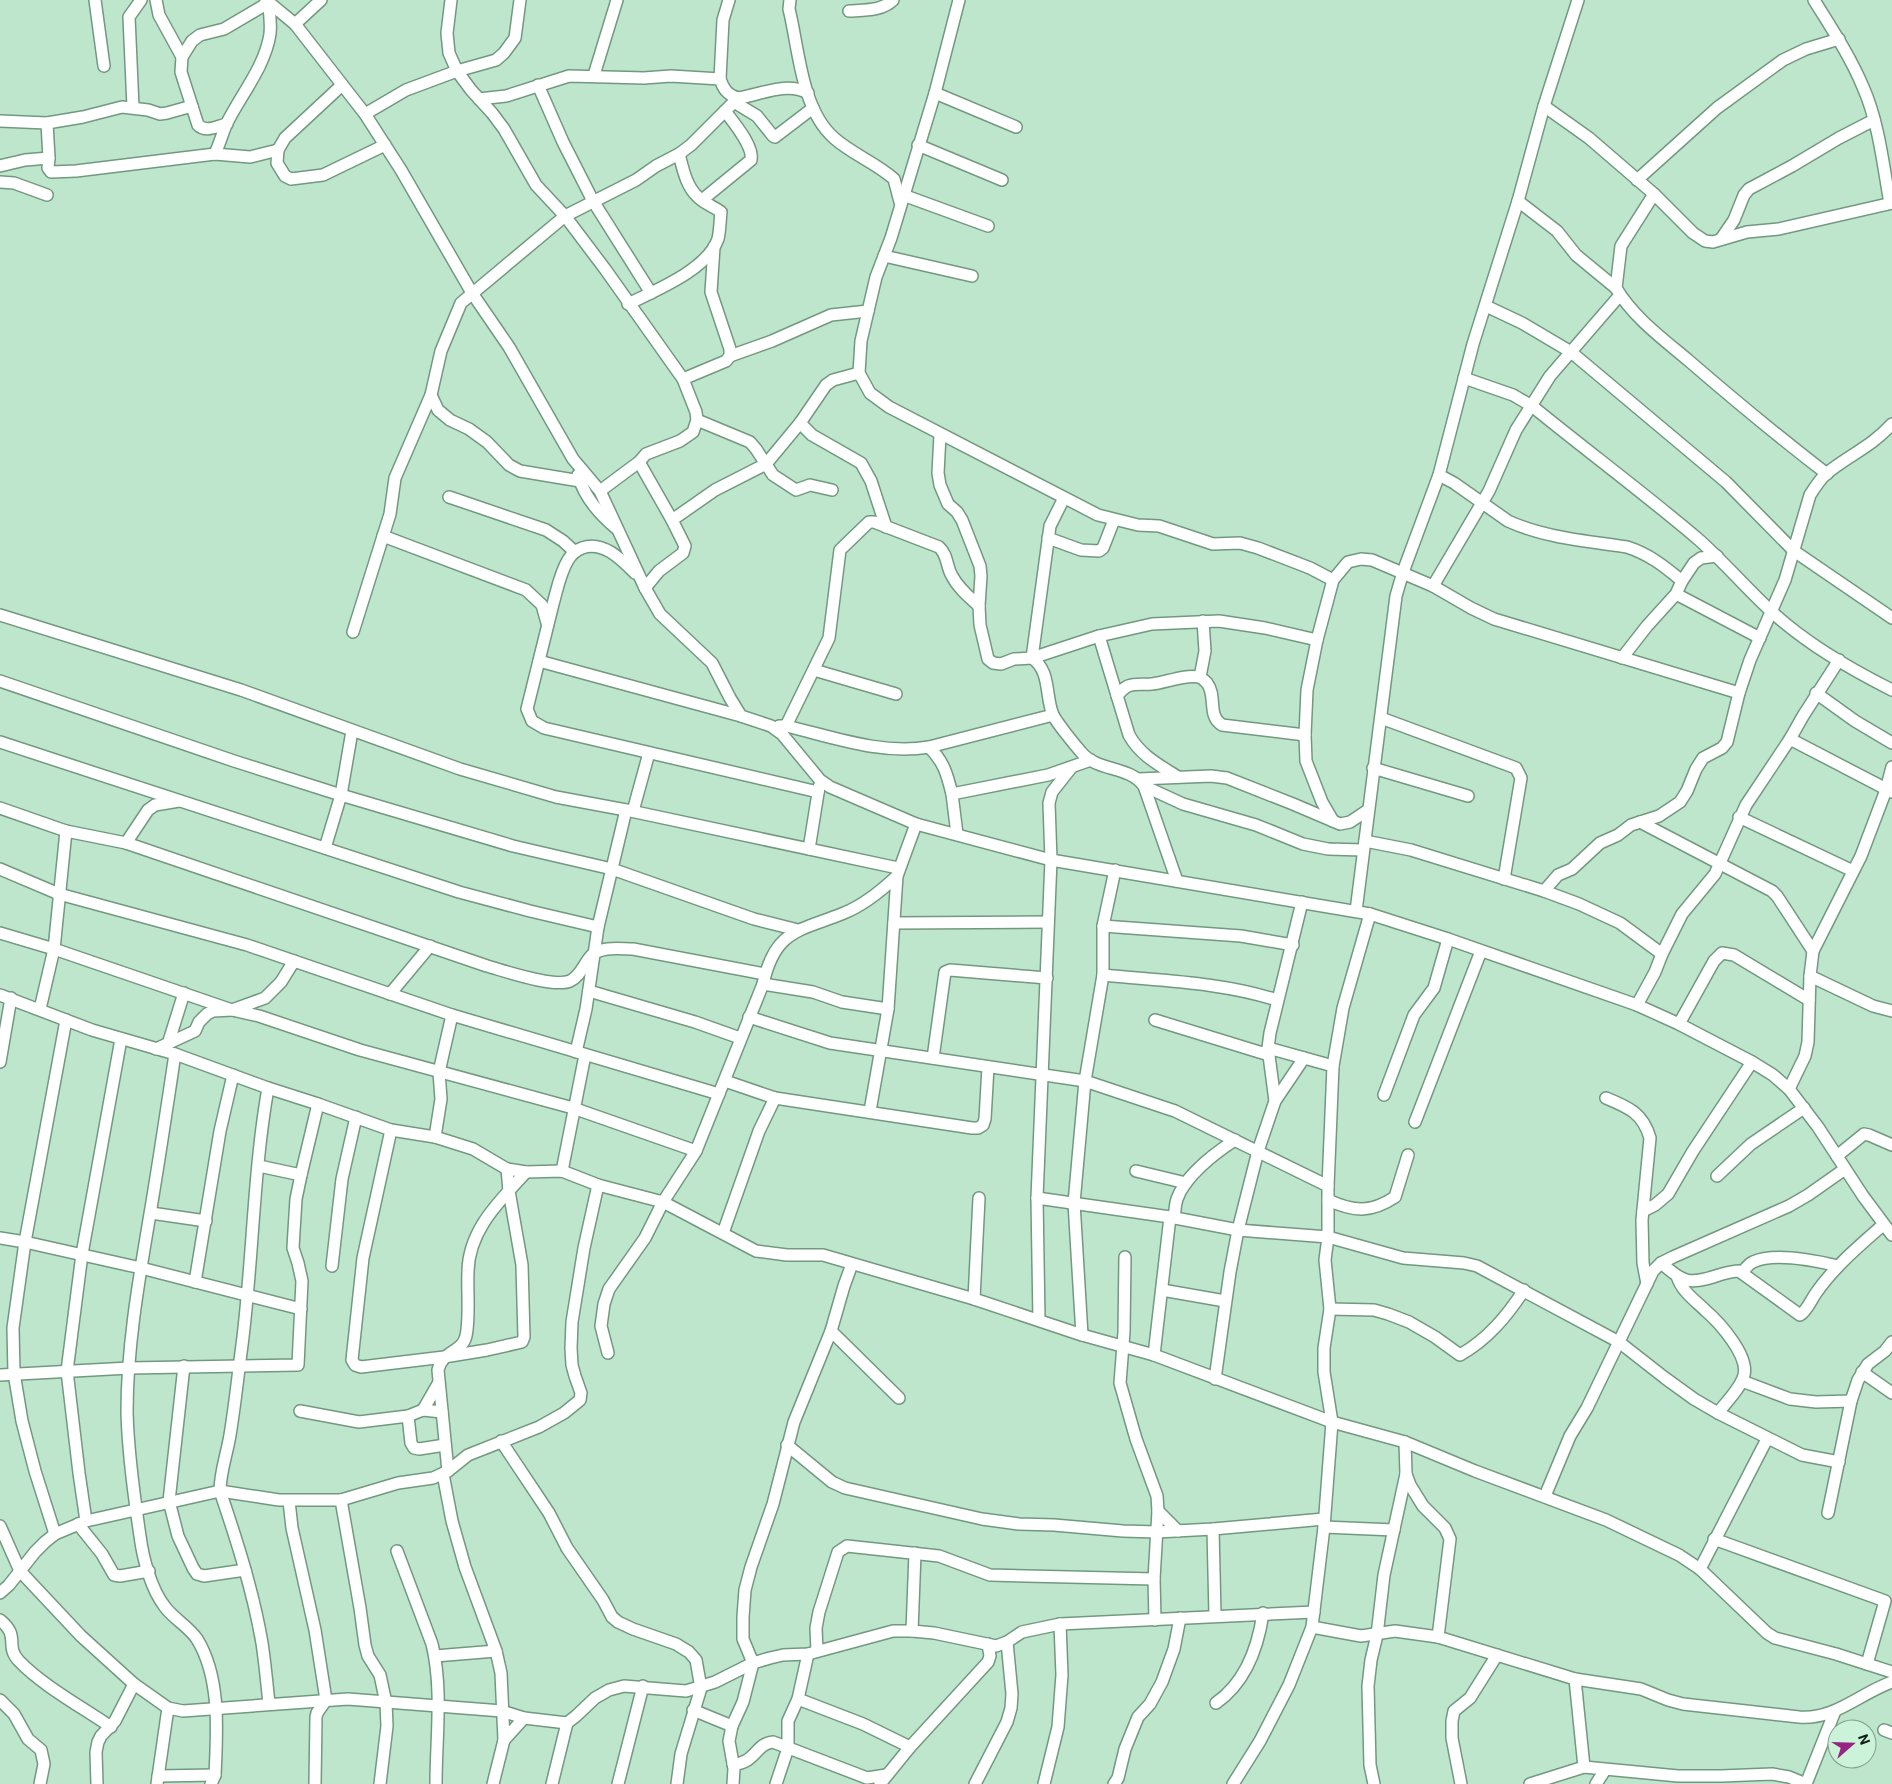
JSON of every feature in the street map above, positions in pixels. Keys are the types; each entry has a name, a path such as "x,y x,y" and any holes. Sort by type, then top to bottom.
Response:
{"street":[{"path":"95,0 104,66"},
{"path":"133,108 130,16 141,0"},
{"path":"156,0 159,15 182,57"},
{"path":"295,24 321,0"},
{"path":"451,0 449,53 457,71 504,129 536,185 565,216 683,379 696,412 697,420 693,432 680,441 652,450 600,491"},
{"path":"365,114 406,90 457,71 496,60 515,38 520,0"},
{"path":"594,75 617,0"},
{"path":"729,0 722,20 720,79 725,91 757,116 773,136 776,137 813,108"},
{"path":"790,0 790,9 808,93 819,121 833,138 894,180 901,199"},
{"path":"849,11 872,9 883,6 893,0"},
{"path":"959,0 935,92 876,277 861,341 859,373 870,393 888,407 1098,515 1114,520 1159,526 1214,544 1240,543 1275,555 1333,580"},
{"path":"1356,911 1396,596 1438,475 1473,344 1518,201 1544,106 1578,0"},
{"path":"1544,106 1589,138 1654,194 1699,238 1713,242 1739,233 1779,229 1891,204 1874,120 1864,88 1840,39 1814,0"},
{"path":"227,124 206,130 198,126 181,72 182,57 192,40 200,35 224,29 267,1"},
{"path":"267,1 295,24 365,114 472,293 509,347 573,459 600,491 642,583 660,614 712,663 730,698 742,716"},
{"path":"215,154 227,124 252,80 270,35 271,21 267,1"},
{"path":"1637,180 1717,108 1783,60 1806,49 1840,39"},
{"path":"479,99 506,96 569,76 594,75 644,78 671,76 720,79"},
{"path":"342,85 285,138 278,150 276,163 285,176 292,179 323,175 385,145"},
{"path":"538,85 563,142 593,201 651,292"},
{"path":"353,632 390,514 394,478 431,395 441,351 461,303 565,216 636,180 656,166 679,154 691,145 736,100 787,88 800,88 808,93"},
{"path":"935,92 1016,127"},
{"path":"0,121 47,123 83,117 122,107 160,114 192,106"},
{"path":"702,200 751,160 752,154 725,111"},
{"path":"1721,239 1734,220 1744,195 1749,188 1874,120"},
{"path":"47,123 48,168 51,172 76,171 215,154 250,156 278,150"},
{"path":"918,145 1002,180"},
{"path":"628,304 695,268 714,247 718,238 721,212 702,200 692,190 686,179 679,154"},
{"path":"0,166 25,160 49,158"},
{"path":"0,182 14,183 47,195"},
{"path":"1433,586 1489,491 1510,442 1532,406 1554,371 1618,291 1621,246 1654,194"},
{"path":"901,199 988,226"},
{"path":"1518,201 1557,231 1576,255 1618,291 1651,329 1726,394 1827,474"},
{"path":"714,247 710,292 730,349 730,356"},
{"path":"884,256 972,276"},
{"path":"1486,306 1522,323 1571,352 1726,482 1794,551 1892,618"},
{"path":"683,379 726,361 730,356 772,341 820,318 868,311"},
{"path":"672,520 715,490 766,464 800,423 826,385 833,380 859,373"},
{"path":"1464,378 1514,395 1532,406 1664,511 1717,556 1772,612 1839,660 1892,690"},
{"path":"431,395 438,410 450,420 469,429 488,442 508,465 520,470 580,481"},
{"path":"697,420 750,442 777,478 796,490 810,485 832,490"},
{"path":"800,423 812,436 861,463 871,481 886,526"},
{"path":"1544,891 1558,875 1572,869 1600,843 1618,836 1631,826 1659,816 1680,802 1703,758 1722,748 1727,742 1739,693 1750,660 1785,580 1810,495 1827,474 1880,438 1892,424"},
{"path":"940,434 938,473 940,485 948,504 957,512 962,520 980,566 980,625 988,659 993,663 1001,664 1014,659 1032,658 1099,636 1152,624 1218,621 1265,628 1317,640"},
{"path":"573,459 580,481 593,504 604,518 619,530"},
{"path":"639,462 685,546 683,553 642,583"},
{"path":"1438,475 1482,502 1508,521 1532,531 1637,550 1659,562 1682,581"},
{"path":"449,496 546,530 563,541 575,552"},
{"path":"1032,658 1050,526 1064,498"},
{"path":"1048,538 1081,550 1099,551 1114,520"},
{"path":"786,726 829,638 840,550 869,522 886,526 939,547 944,551 949,570 957,586 979,606"},
{"path":"383,536 526,590 542,605 547,627"},
{"path":"642,583 622,560 607,550 588,546 575,552 568,560 561,576 527,709 532,721 544,728 818,792"},
{"path":"1622,658 1647,626 1676,594 1682,581 1698,560 1717,556"},
{"path":"1333,821 1306,761 1304,735 1307,690 1317,640 1333,580 1348,562 1361,559 1372,560 1433,586 1471,608 1494,618 1739,693"},
{"path":"1676,594 1760,638"},
{"path":"0,615 241,690 460,769 527,789 556,797 629,810 809,849 897,872"},
{"path":"1200,677 1206,646 1203,621"},
{"path":"1099,636 1129,735 1134,745 1143,754 1178,777"},
{"path":"1032,658 1040,664 1043,671 1053,715 1081,752 1091,760 1132,774 1142,782 1183,804 1256,825 1303,844 1328,849 1364,845 1411,850 1544,891 1597,911 1620,923 1662,954"},
{"path":"1636,1005 1656,972 1662,954 1682,914 1709,883 1739,817 1790,739 1816,693 1839,660"},
{"path":"539,662 742,716 770,726 782,734 820,780 830,787 916,824 1051,860 1370,914 1448,938 1636,1005 1680,1024 1752,1062 1773,1075 1789,1089 1892,1236"},
{"path":"814,670 896,694"},
{"path":"1117,696 1126,686 1134,684 1149,685 1193,676 1200,677 1208,684 1211,691 1216,722 1222,725 1304,735"},
{"path":"0,681 234,761 341,795 513,846 612,869 754,919 798,930"},
{"path":"1816,693 1892,743"},
{"path":"770,726 786,726 872,747 912,750 1053,715"},
{"path":"1380,718 1516,768 1521,778 1504,879"},
{"path":"324,848 341,795 352,731"},
{"path":"1790,739 1889,791"},
{"path":"0,742 459,892 598,927"},
{"path":"929,747 939,757 945,768 952,794 957,834"},
{"path":"562,1170 574,1108 598,927 629,810 649,753"},
{"path":"952,794 1048,775 1091,760"},
{"path":"1789,1089 1805,1056 1808,1037 1810,976 1813,951 1861,856 1889,791 1892,766"},
{"path":"1039,1320 1037,1198 1051,860 1049,803 1052,792 1071,768"},
{"path":"1373,768 1468,796"},
{"path":"1142,782 1178,777 1211,776 1227,778 1340,824 1350,822 1368,810"},
{"path":"809,849 820,780"},
{"path":"1142,782 1177,881"},
{"path":"126,843 148,810 155,806 180,801"},
{"path":"0,808 66,832 126,843 487,966 559,984 570,981 579,975 593,954 607,949 633,949 764,979 842,1002 888,1009"},
{"path":"1739,817 1853,871"},
{"path":"1640,822 1766,887 1777,896 1813,951"},
{"path":"870,1112 888,1009 897,872 916,824"},
{"path":"40,1010 54,949 66,832"},
{"path":"0,869 59,894 247,945 452,1015 719,1094"},
{"path":"1082,1335 1074,1203 1085,1082 1103,975 1103,926 1115,870"},
{"path":"608,1353 602,1326 603,1310 609,1289 645,1238 663,1202 696,1151 777,948 798,930 844,913 864,903 897,872"},
{"path":"1275,1101 1268,1052 1277,1000 1302,902"},
{"path":"1233,1784 1260,1741 1289,1685 1312,1627 1324,1523 1332,1422 1324,1372 1324,1348 1330,1309 1324,1260 1328,1237 1333,1066 1343,1008 1370,914"},
{"path":"894,923 1048,922"},
{"path":"1103,926 1242,936 1292,945"},
{"path":"0,933 54,949 232,1010 259,1016 360,1050 574,1108 696,1151"},
{"path":"1384,1095 1414,1015 1434,988 1448,938"},
{"path":"390,994 430,946"},
{"path":"1415,1122 1481,951"},
{"path":"1680,1024 1714,961 1722,953 1734,955 1809,1000"},
{"path":"156,1048 195,1031 199,1022 213,1011 232,1010 265,998 277,986 294,961"},
{"path":"933,1058 945,972 950,970 1047,978"},
{"path":"1103,975 1226,987 1277,1000"},
{"path":"1810,976 1873,1006 1892,1011"},
{"path":"589,991 695,1022 740,1038"},
{"path":"169,1041 184,993"},
{"path":"0,1062 6,997 66,1020 175,1054 233,1076 391,1130 435,1137 473,1149 507,1169 526,1172 562,1170 598,1185 663,1202 756,1251 787,1255 823,1255 1039,1320 1082,1335 1154,1355 1332,1422 1406,1442 1475,1471 1606,1520 1679,1555 1700,1569 1767,1633 1775,1638 1892,1672"},
{"path":"435,1137 441,1099 439,1072 452,1015"},
{"path":"749,1017 830,1043 1085,1082 1175,1111 1328,1186"},
{"path":"55,1534 22,1421 14,1373 13,1328 25,1242 66,1020"},
{"path":"1155,1020 1268,1052 1304,1058 1333,1066"},
{"path":"122,1039 82,1254 68,1371 79,1473 82,1522 114,1575 120,1576 149,1571"},
{"path":"168,1708 157,1780 213,1780 216,1708 210,1672 197,1640 190,1630 164,1607 149,1571 140,1538 132,1481 128,1413 129,1368 141,1268 175,1054"},
{"path":"1215,1379 1225,1301 1238,1230 1258,1152 1275,1101 1304,1058"},
{"path":"1643,1211 1655,1205 1668,1194 1693,1150 1752,1062"},
{"path":"724,1081 775,1098 837,1109 978,1128 985,1119 988,1067"},
{"path":"195,1282 220,1131 233,1076"},
{"path":"268,1088 262,1123 252,1226 248,1295 240,1366 230,1434 221,1474 220,1491 245,1570 262,1644 269,1704"},
{"path":"723,1233 759,1131 775,1098"},
{"path":"1606,1098 1631,1110 1640,1117 1647,1127 1650,1138 1642,1239 1647,1284"},
{"path":"0,1375 184,1366 298,1365 302,1281 293,1248 296,1199 318,1104"},
{"path":"1717,1176 1751,1144 1804,1108"},
{"path":"332,1266 342,1178 356,1117"},
{"path":"391,1130 363,1258 352,1360 355,1365 361,1367 444,1357 522,1342 524,1337 522,1265 507,1169"},
{"path":"1837,1156 1864,1134 1892,1145"},
{"path":"1154,1355 1172,1218 1177,1199 1186,1183 1214,1155 1235,1140"},
{"path":"1328,1200 1355,1210 1386,1203 1395,1197 1408,1155"},
{"path":"258,1166 301,1174"},
{"path":"1545,1496 1570,1436 1587,1408 1653,1271 1661,1263 1789,1206 1808,1196 1845,1170"},
{"path":"1136,1171 1186,1183"},
{"path":"493,1784 504,1740 501,1672 496,1651 465,1567 452,1521 446,1473 438,1370 444,1357 461,1346 466,1336 468,1268 472,1244 482,1224 526,1172"},
{"path":"0,1592 20,1571 34,1552 55,1534 82,1522 220,1491 289,1501 341,1500 374,1489 433,1478 446,1473 468,1455 546,1424 564,1414 580,1400 581,1393 572,1365 572,1322 584,1248 598,1185"},
{"path":"974,1300 979,1198"},
{"path":"1037,1198 1238,1230 1328,1237 1402,1258 1470,1264 1524,1290 1619,1342 1672,1384 1718,1413 1802,1455 1839,1462"},
{"path":"151,1213 206,1221"},
{"path":"1661,1263 1686,1281 1701,1281 1733,1271 1742,1273 1800,1315 1803,1314 1817,1291 1838,1266 1883,1225"},
{"path":"0,1238 82,1254 301,1309"},
{"path":"1125,1257 1123,1346 1120,1383 1156,1496 1158,1511 1154,1579 1155,1620"},
{"path":"1742,1273 1751,1262 1781,1258 1814,1260 1838,1266"},
{"path":"733,1784 735,1777 729,1741 732,1726 743,1702 753,1663 743,1639 745,1590 772,1504 787,1445 830,1331 852,1264"},
{"path":"1677,1276 1682,1288 1715,1319 1737,1348 1745,1369 1742,1381 1718,1413"},
{"path":"1162,1290 1225,1301"},
{"path":"1330,1309 1374,1310 1388,1314 1415,1326 1460,1355 1496,1328 1524,1290"},
{"path":"830,1331 899,1398"},
{"path":"1828,1513 1852,1401 1862,1372 1892,1342"},
{"path":"184,1366 169,1501 178,1536 193,1568 198,1574 204,1576 245,1570"},
{"path":"1862,1372 1892,1393"},
{"path":"1742,1381 1790,1399 1816,1402 1852,1401"},
{"path":"423,1410 438,1384"},
{"path":"300,1410 359,1422 408,1416 423,1410 442,1412"},
{"path":"408,1416 411,1443 414,1448 445,1445"},
{"path":"1700,1569 1767,1439"},
{"path":"501,1441 549,1513 567,1548 603,1600 612,1617 633,1629 676,1644 689,1652 696,1660 701,1688 681,1754 677,1784"},
{"path":"1374,1784 1370,1765 1368,1686 1371,1660 1377,1635 1384,1575 1406,1474 1406,1442"},
{"path":"787,1445 832,1482 845,1488 982,1519 1018,1524 1157,1532 1324,1523 1394,1530"},
{"path":"1406,1474 1410,1485 1423,1506 1445,1528 1450,1539 1438,1637"},
{"path":"341,1500 365,1645 368,1656 380,1675 386,1703 387,1726 380,1784"},
{"path":"289,1501 292,1528 314,1630 326,1700 316,1717 315,1784"},
{"path":"1158,1511 1178,1531"},
{"path":"0,1526 20,1571 81,1636 134,1684 168,1708 183,1711 348,1699 438,1707 502,1710 524,1718 566,1722 576,1716 595,1698 609,1690 624,1686 643,1686 672,1691 701,1688 753,1663 783,1655 813,1653 893,1631 912,1631 996,1646 1007,1642 1022,1632 1060,1624 1155,1620 1215,1615 1314,1612"},
{"path":"1212,1529 1215,1615"},
{"path":"1714,1539 1884,1601 1867,1664"},
{"path":"776,1784 788,1748 788,1721 798,1699 813,1653 819,1612 838,1552 847,1546 939,1556 990,1575 1154,1579"},
{"path":"397,1552 435,1656 438,1707 436,1784"},
{"path":"912,1631 915,1553"},
{"path":"1216,1703 1236,1685 1250,1662 1263,1613"},
{"path":"1114,1784 1118,1778 1125,1749 1138,1717 1150,1704 1162,1682 1174,1649 1180,1618"},
{"path":"0,1620 11,1630 11,1645 18,1660 50,1686 111,1726"},
{"path":"1044,1784 1058,1727 1062,1675 1060,1624"},
{"path":"1312,1627 1361,1636 1395,1631 1438,1637 1575,1679 1641,1689 1683,1704 1810,1718 1835,1711 1892,1682"},
{"path":"975,1784 1007,1722 1011,1708 1012,1694 1007,1642"},
{"path":"733,1764 744,1763 765,1744 773,1742 867,1778 883,1780 910,1747 988,1662 990,1656 988,1644"},
{"path":"435,1656 496,1651"},
{"path":"1461,1784 1452,1738 1454,1711 1470,1698 1497,1655"},
{"path":"1575,1679 1584,1768"},
{"path":"97,1784 96,1752 98,1742 111,1726 134,1684"},
{"path":"618,1784 643,1686"},
{"path":"798,1699 863,1724 910,1747"},
{"path":"0,1700 14,1714 28,1739 41,1750 44,1764 40,1784"},
{"path":"694,1710 732,1726"},
{"path":"1530,1784 1584,1768 1649,1774 1676,1780 1721,1776 1756,1779 1772,1774 1789,1777 1806,1784 1835,1711"},
{"path":"504,1740 524,1718"},
{"path":"552,1784 566,1722"},
{"path":"1596,1784 1605,1770"},
{"path":"1649,1774 1659,1784"}]}
